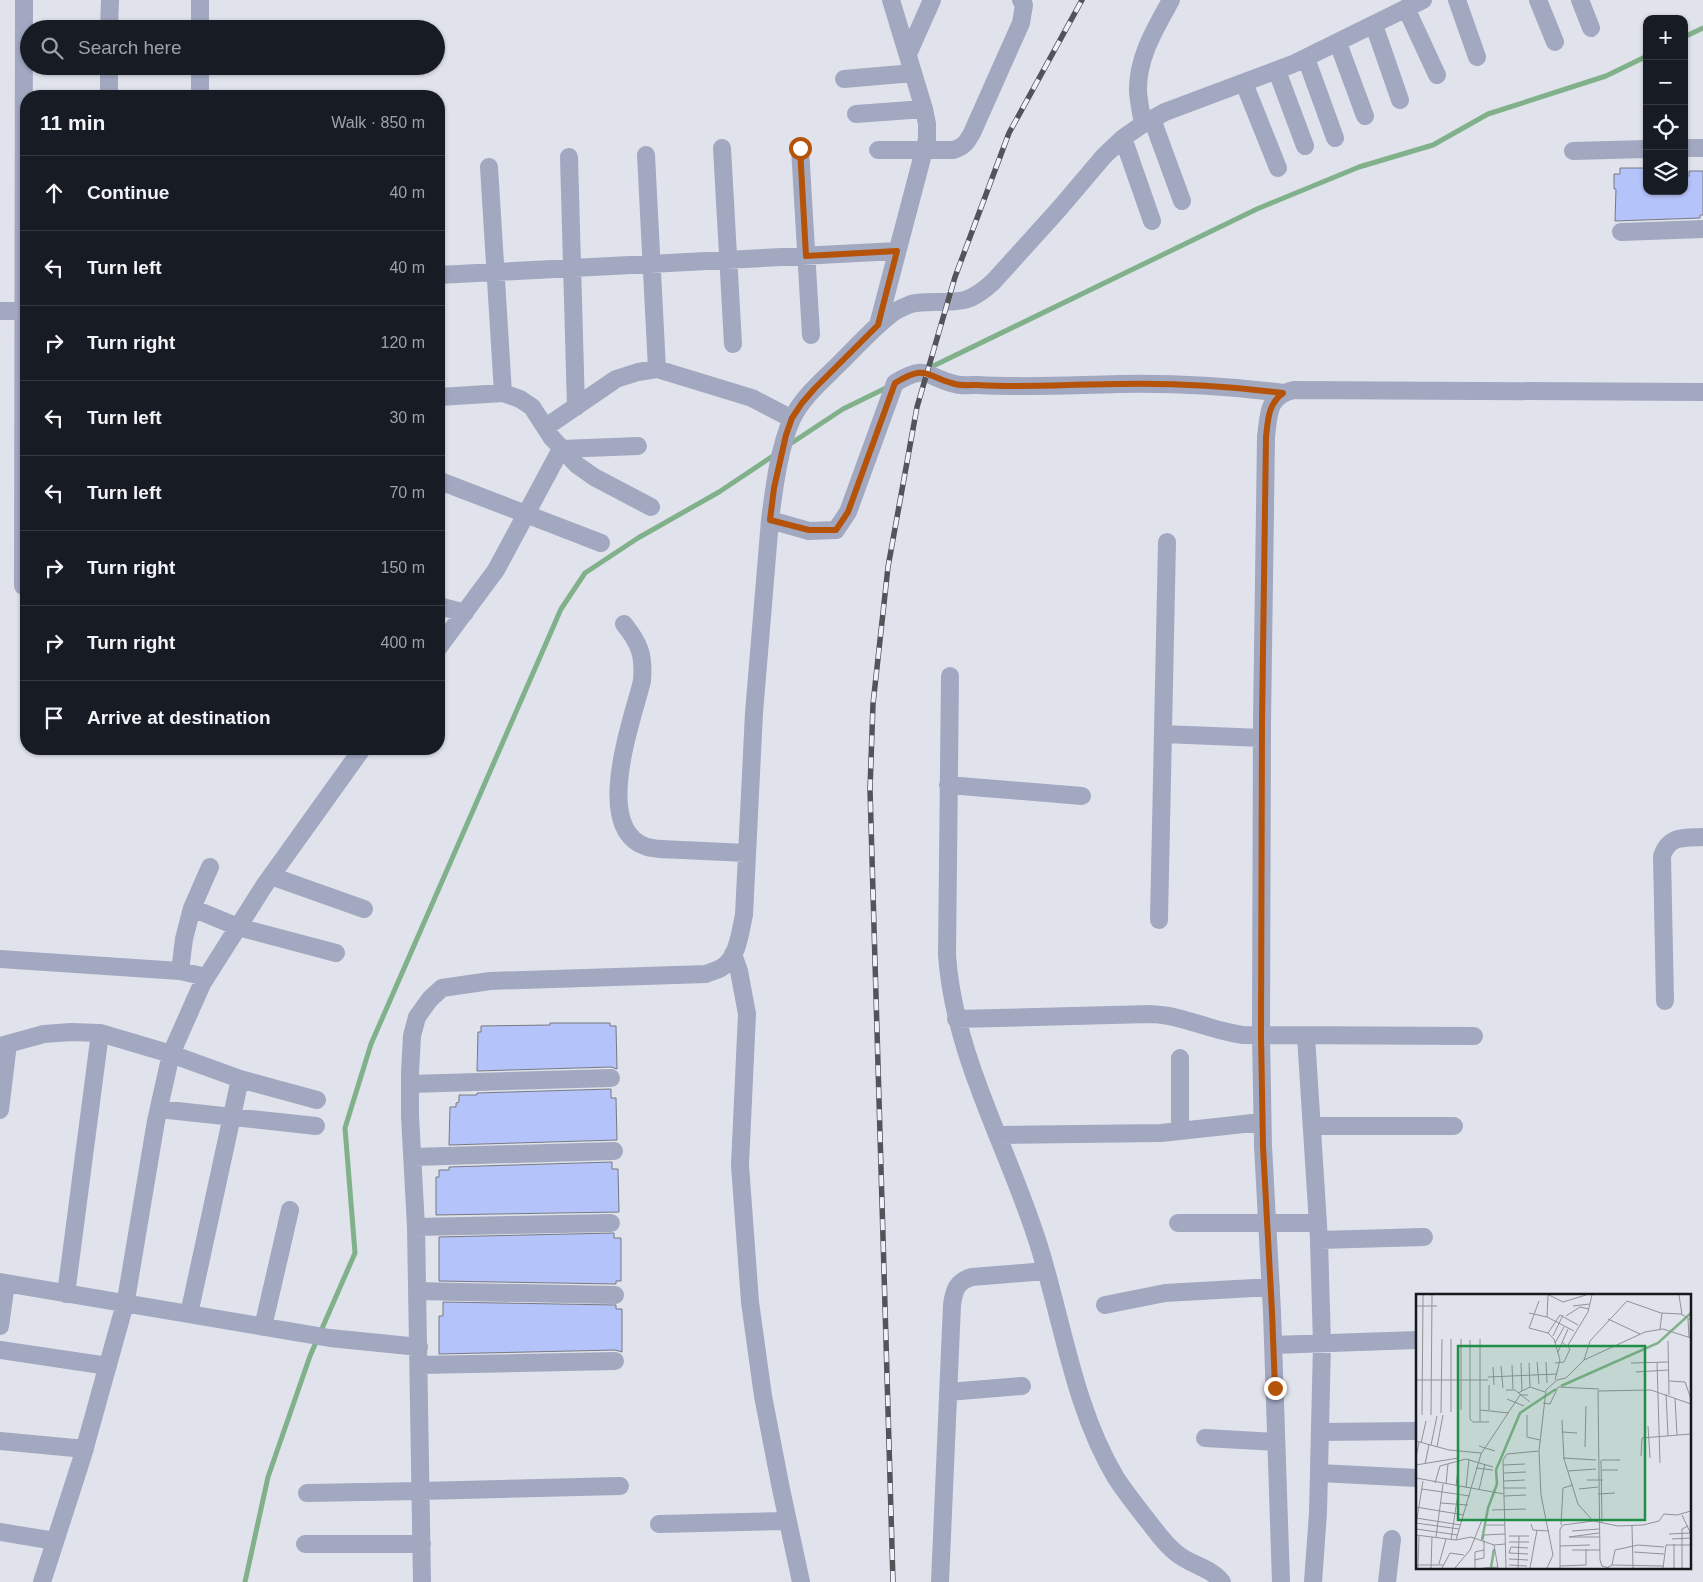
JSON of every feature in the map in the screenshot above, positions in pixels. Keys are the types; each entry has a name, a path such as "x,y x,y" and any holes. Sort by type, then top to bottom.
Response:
{"street":[{"path":"24,0 24,20"},
{"path":"109,20 110,0"},
{"path":"200,0 200,20"},
{"path":"878,325 927,139 924,109 891,0"},
{"path":"908,54 932,0"},
{"path":"878,150 953,150 962,147 972,132 1021,23 1024,5 1021,0"},
{"path":"1171,0 1148,42 1140,67 1138,94 1182,201"},
{"path":"422,1582 416,1227 410,1084 412,1036 417,1017 430,999 442,988 490,981 706,974 722,968 733,954 744,915 754,713 770,520 774,488 786,435 792,418 815,388 878,325 896,311 912,304 960,302 971,299 981,293 1059,210 1104,156 1124,138 1148,121 1165,112 1277,71 1424,0"},
{"path":"1457,0 1477,58"},
{"path":"1538,0 1555,42"},
{"path":"1580,0 1591,28"},
{"path":"1406,8 1437,75"},
{"path":"1374,25 1400,100"},
{"path":"1338,43 1365,116"},
{"path":"1306,58 1335,138"},
{"path":"1277,71 1305,146"},
{"path":"844,79 914,73"},
{"path":"24,75 24,90"},
{"path":"109,75 109,90"},
{"path":"200,75 200,90"},
{"path":"1244,83 1278,168"},
{"path":"856,114 924,109"},
{"path":"1124,138 1152,221"},
{"path":"722,148 734,344"},
{"path":"800,148 811,335"},
{"path":"1688,148 1703,148"},
{"path":"1574,151 1643,150"},
{"path":"646,155 657,369"},
{"path":"569,157 576,406"},
{"path":"489,167 503,393"},
{"path":"1622,232 1703,229"},
{"path":"445,275 897,251"},
{"path":"0,310 20,311"},
{"path":"546,427 616,379 638,372 657,369 752,398 792,418"},
{"path":"770,520 809,530 836,530 848,512 895,383 911,373 924,372 956,384 1015,388 1120,384 1199,385 1234,386 1283,393"},
{"path":"1281,1582 1271,1286 1262,1122 1261,1035 1266,437 1270,406 1275,398 1283,393 1294,390 1703,392"},
{"path":"445,397 503,393 520,399 532,407 552,438 577,465 594,478 651,508"},
{"path":"561,448 638,446"},
{"path":"445,639 496,570 561,448"},
{"path":"445,483 601,543"},
{"path":"1159,920 1167,542"},
{"path":"445,608 465,613"},
{"path":"624,624 639,646 643,667 642,681 620,766 618,785 619,809 626,828 638,842 654,848 747,853"},
{"path":"950,676 946,955 956,1020 969,1060 1020,1190 1046,1271 1081,1399 1096,1439 1116,1478 1132,1501 1174,1552 1186,1561 1216,1575 1222,1582"},
{"path":"1163,734 1262,738"},
{"path":"42,1582 85,1449 125,1304 159,1109 171,1054 206,977 271,876 358,755"},
{"path":"948,785 1082,796"},
{"path":"1665,1001 1662,856 1665,847 1676,839 1703,837"},
{"path":"180,971 184,939 192,908 210,867"},
{"path":"271,876 364,908"},
{"path":"192,908 238,927 336,953"},
{"path":"733,954 739,971 747,1014 740,1164 750,1302 763,1396 787,1521 801,1582"},
{"path":"0,959 180,971 206,977"},
{"path":"956,1020 1165,1014 1230,1033 1306,1036 1474,1036"},
{"path":"0,1110 4,1045 44,1034 71,1032 100,1033 171,1054 240,1079 316,1100"},
{"path":"66,1294 100,1033"},
{"path":"1306,1036 1319,1231 1322,1344 1317,1543 1313,1582"},
{"path":"1180,1058 1180,1131"},
{"path":"410,1084 611,1078"},
{"path":"189,1314 240,1079"},
{"path":"159,1109 316,1126"},
{"path":"998,1135 1144,1133 1262,1122"},
{"path":"1312,1126 1454,1126"},
{"path":"413,1157 614,1152"},
{"path":"263,1327 290,1210"},
{"path":"416,1227 611,1223"},
{"path":"1178,1224 1268,1224 1319,1231 1424,1236"},
{"path":"940,1582 954,1291 957,1285 966,1278 981,1275 1046,1271"},
{"path":"0,1326 3,1283 308,1334 419,1356 615,1361"},
{"path":"1105,1305 1164,1293 1271,1286"},
{"path":"417,1291 615,1295"},
{"path":"1273,1345 1416,1340"},
{"path":"0,1350 108,1366"},
{"path":"948,1392 1022,1386"},
{"path":"1320,1432 1414,1431"},
{"path":"1205,1438 1276,1442"},
{"path":"0,1441 85,1449"},
{"path":"1319,1473 1416,1478"},
{"path":"307,1492 620,1486"},
{"path":"658,1524 787,1521"},
{"path":"0,1532 55,1541"},
{"path":"1387,1582 1392,1539"},
{"path":"305,1544 422,1544"}],"building":[{"path":"1620,168 1643,168 1643,195 1688,195 1689,171 1703,171 1703,215 1700,215 1700,218 1615,221 1616,189 1614,189 1614,174 1620,174"},
{"path":"550,1023 610,1023 610,1026 616,1026 617,1069 611,1067 477,1071 478,1032 481,1032 481,1026 550,1025"},
{"path":"611,1089 611,1098 616,1098 617,1140 449,1145 450,1107 456,1107 456,1103 459,1102 459,1095"},
{"path":"612,1162 612,1169 618,1169 619,1212 436,1215 436,1177 439,1177 439,1170 449,1170 449,1167"},
{"path":"614,1233 614,1238 621,1238 621,1281 616,1281 616,1284 439,1281 439,1237"},
{"path":"443,1302 616,1305 616,1309 622,1309 622,1352 615,1350 439,1354 439,1316 443,1316"}],"waterway":[{"path":"1688,35 1703,28"},
{"path":"927,369 1257,209 1359,167 1433,145 1488,114 1606,76 1643,58"},
{"path":"787,446 843,409 888,387"},
{"path":"245,1582 268,1477 310,1356 355,1253 345,1128 371,1044 561,609 585,573 638,538 719,492 776,454"}],"railway":[{"path":"893,1582 870,789 873,704 888,567 917,407 955,277 1009,133 1082,0"}],"route":[{"path":"800,148 806,256 897,251 878,325 815,388 792,418 786,435 774,488 770,520 809,530 836,530 848,512 895,383 911,373 924,372 956,384 1015,388 1120,384 1199,385 1234,386 1283,393 1275,398 1270,406 1266,437 1262,723 1261,970 1263,1146 1275,1388"}]}
